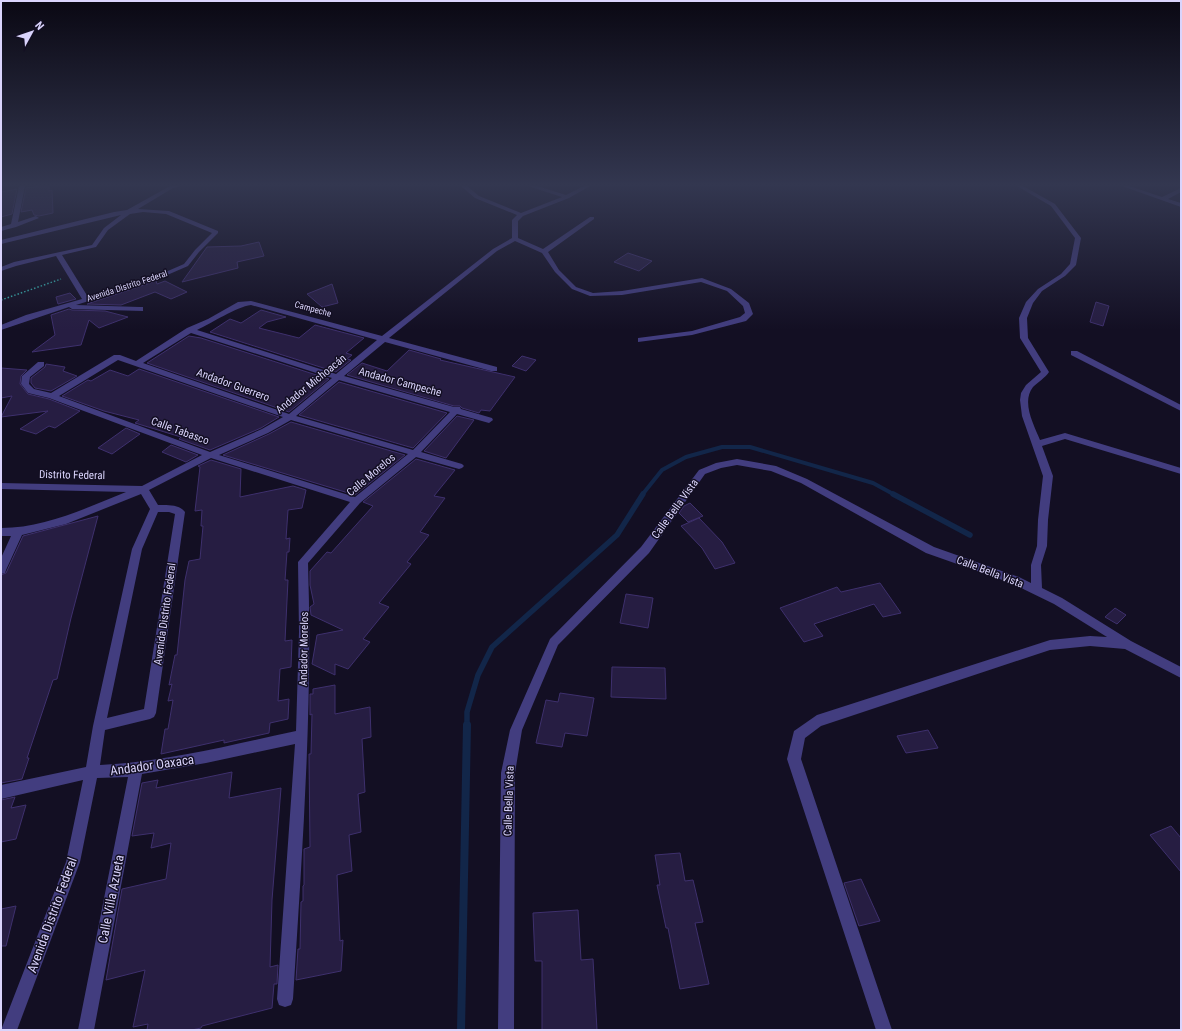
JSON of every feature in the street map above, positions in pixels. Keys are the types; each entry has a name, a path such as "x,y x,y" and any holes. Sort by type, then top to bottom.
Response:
{"street":[{"path":"1,242 34,234"},
{"path":"1,269 94,246 102,234"},
{"name":"Avenida Distrito Federal","path":"1,328 29,317 156,278 186,266 197,251 214,234"},
{"path":"515,234 515,239 544,252 556,271 574,288 583,292 592,295 622,293 653,286 702,280 729,290 746,305 749,314 743,319 692,333 641,340"},
{"path":"544,252 569,234"},
{"path":"1037,591 1036,565 1042,546 1043,520 1048,476 1025,412 1024,397 1028,388 1045,372 1024,338 1023,318 1030,302 1040,290 1063,275 1073,265 1078,238 1075,234"},
{"name":"Andador Michoacán","path":"1,532 18,532 62,521 143,489 210,455 265,431 290,417 383,339 495,250 515,239"},
{"path":"58,254 86,300"},
{"name":"Campeche","path":"138,363 190,330 211,321 242,304 251,303 494,368"},
{"path":"64,306 140,309"},
{"name":"Andador Campeche","path":"190,330 337,377 457,409 489,420"},
{"path":"1074,353 1139,385 1181,408"},
{"name":"Andador Guerrero","path":"52,396 118,357 290,417 459,466"},
{"name":"Calle Tabasco","path":"41,364 26,376 25,384 31,391 52,396 210,455 357,501"},
{"name":"Calle Morelos","path":"303,562 357,501 414,454 457,409"},
{"path":"1037,444 1064,436 1076,438 1181,471"},
{"name":"Calle Bella Vista","path":"506,1030 508,773 516,730 536,680 554,642 646,550 702,472 719,465 737,462 773,468 804,481 930,550 1015,580 1058,601 1127,644 1181,673"},
{"name":"Distrito Federal","path":"1,486 143,489"},
{"path":"143,489 155,509"},
{"name":"Avenida Distrito Federal","path":"9,1030 73,862 92,772 99,726 137,549 155,509 170,508 180,512 150,713 99,726"},
{"path":"1,570 18,532"},
{"name":"Andador Morelos","path":"285,999 302,736 305,632 303,562"},
{"path":"884,1030 794,760 799,735 817,721 1050,645 1090,641 1127,644"},
{"name":"Andador Oaxaca","path":"1,792 92,772 136,769 206,757 302,736"},
{"name":"Calle Villa Azueta","path":"86,1030 136,769"}],"path":[{"path":"1,300 71,276"}],"building":[{"path":"259,242 264,256 237,262 238,268 182,282 207,247 241,246"},
{"path":"628,253 652,261 639,271 614,262"},
{"path":"156,281 157,284 165,281 187,292 171,299 155,292 121,305 87,304"},
{"path":"332,284 338,303 322,307 307,294"},
{"path":"70,293 76,299 58,304 56,297"},
{"path":"1096,302 1109,306 1103,326 1090,322"},
{"path":"69,309 105,311 128,317 99,328 89,320 81,345 32,352 55,335 51,315"},
{"path":"261,310 286,317 267,322 259,328 299,338 315,325 364,338 346,353 352,355 347,359 351,360 336,372 210,332 230,319 241,323"},
{"path":"189,336 201,338 329,379 289,412 147,363"},
{"path":"409,350 441,359 440,360 515,377 490,411 481,410 479,413 460,406 454,406 347,375 362,363 387,371"},
{"path":"522,356 536,360 526,371 512,366"},
{"path":"46,364 65,367 63,371 77,376 51,391 35,388 31,383 31,378 45,367"},
{"path":"1,368 27,370 21,376 20,384 28,394 49,399 80,411 55,428 49,426 36,434 20,429 48,411 1,417 12,396 1,398"},
{"path":"139,369 279,417 261,428 210,450 179,439 181,437 135,423 139,420 104,411 62,396 88,380 91,381 110,370 128,376"},
{"path":"339,382 447,413 413,448 299,415"},
{"path":"457,416 474,420 446,458 424,451"},
{"path":"291,422 405,455 355,495 223,455"},
{"path":"126,428 140,434 112,454 98,448"},
{"path":"171,445 198,455 186,462 162,452"},
{"path":"416,459 455,470 434,496 445,498 420,532 429,535 407,562 411,564 379,603 389,607 363,639 370,642 348,669 335,664 335,675 312,664 317,635 343,630 311,615 310,607 314,604 310,585 310,571 327,552 331,553 373,506 363,502"},
{"path":"211,460 241,469 240,497 293,486 306,490 302,508 288,510 286,539 290,538 289,552 287,552 285,580 288,580 285,641 292,640 291,667 280,669 278,701 289,699 288,719 270,723 269,733 224,743 224,740 161,754 165,729 168,729 173,700 168,701 172,684 169,685 175,655 177,655 185,580 189,561 200,559 203,526 201,526 202,510 195,511 200,467 198,466"},
{"path":"690,503 703,516 688,522 679,513 684,506"},
{"path":"98,516 71,618 57,679 53,680 27,758 29,758 22,779 1,783 1,575 6,573 23,536"},
{"path":"699,518 722,542 735,563 715,569 702,548 681,526"},
{"path":"880,583 901,613 883,617 874,604 814,624 823,636 804,642 780,608 837,587 841,592"},
{"path":"626,594 653,598 648,628 620,623"},
{"path":"1115,608 1126,615 1117,624 1105,617"},
{"path":"612,667 665,668 666,699 611,697"},
{"path":"335,685 335,714 370,707 371,737 362,739 365,792 358,794 361,832 349,835 352,871 337,875 340,941 343,940 341,971 296,980 298,949 300,949 301,902 303,901 304,885 304,849 310,847 309,754 311,754 312,714 310,715 310,694 313,694 313,689"},
{"path":"560,693 594,698 587,736 565,733 562,747 536,743 546,700 558,702"},
{"path":"928,730 938,748 906,753 897,736"},
{"path":"232,772 229,798 281,788 272,900 270,967 278,965 277,984 274,984 272,1008 202,1026 201,1028 192,1030 147,1030 148,1024 133,1027 145,970 106,980 122,889 166,879 171,843 151,848 154,833 132,836 142,783 158,780 156,788"},
{"path":"15,797 11,808 26,805 16,839 1,842 1,800"},
{"path":"1171,826 1181,838 1181,872 1150,835"},
{"path":"680,853 685,881 693,880 703,922 695,923 709,984 680,989 668,928 666,928 657,885 660,885 655,855"},
{"path":"861,879 880,921 859,926 844,883"},
{"path":"16,906 6,946 1,946 1,909"},
{"path":"578,910 581,960 593,959 597,1030 542,1030 542,961 535,961 533,913"}],"waterway":[{"path":"642,495 662,470 686,457 722,447 750,447 873,483 895,495"},
{"path":"467,725 467,712 478,675 492,647 617,535 643,494"},
{"path":"893,494 970,535"},
{"path":"461,1030 467,725"}]}
